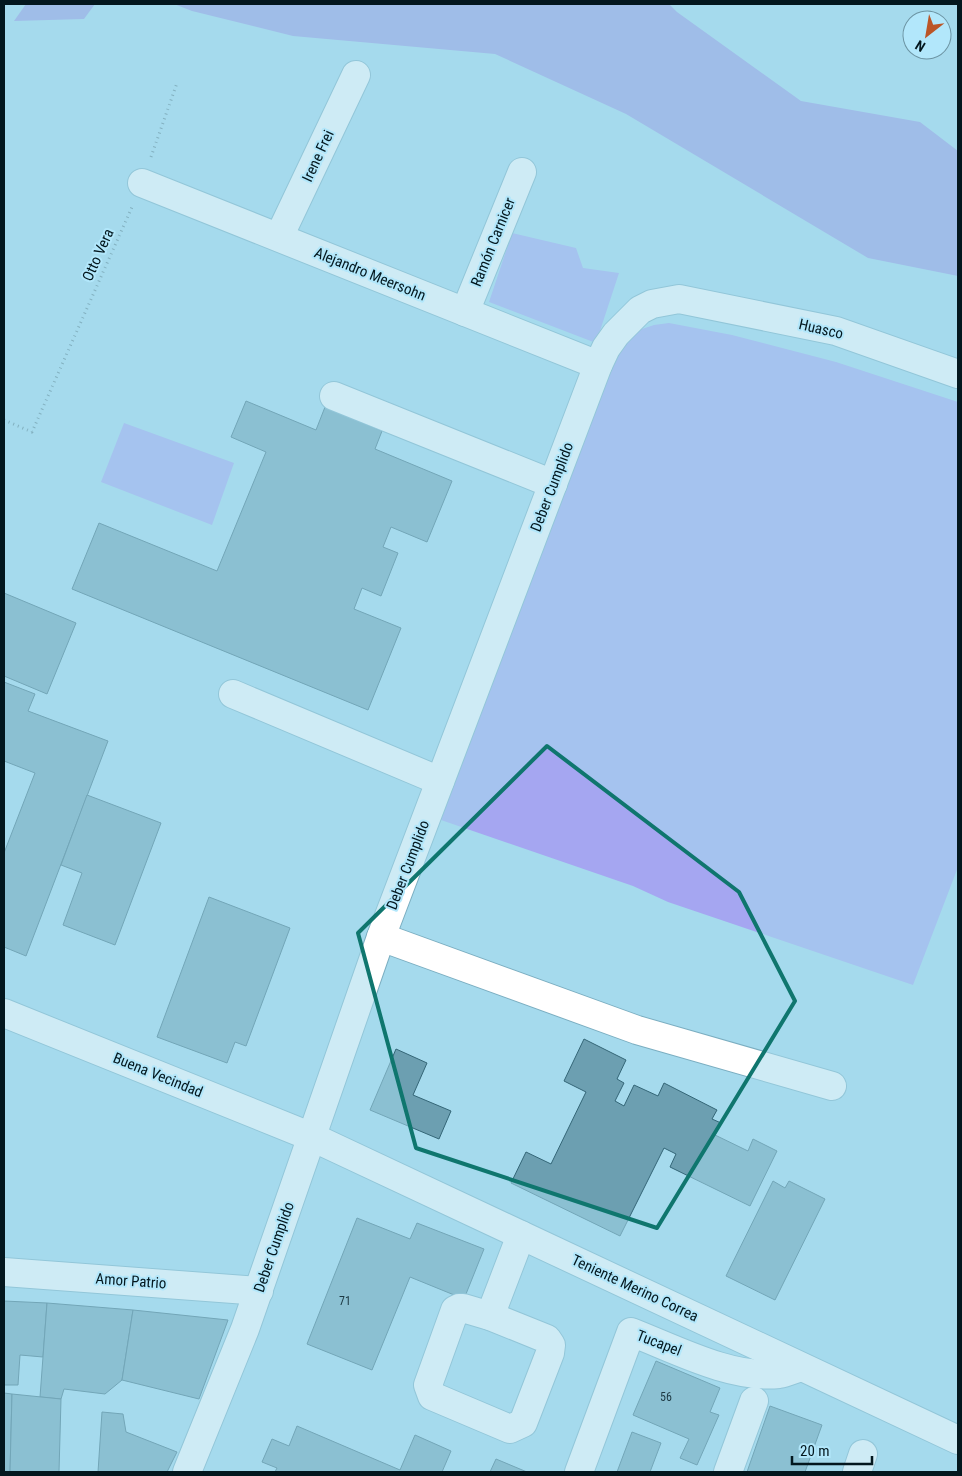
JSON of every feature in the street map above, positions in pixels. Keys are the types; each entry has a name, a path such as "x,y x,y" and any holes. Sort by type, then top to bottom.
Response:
{"street":[{"name":"Irene Frei","path":"279,237 356,75"},
{"name":"Ramón Carnicer","path":"465,312 522,172"},
{"name":"Alejandro Meersohn","path":"142,183 598,366"},
{"name":"Deber Cumplido","path":"187,1472 222,1388 258,1290 381,937 598,366 606,348 616,334 640,310 652,304 680,299"},
{"name":"Huasco","path":"680,299 836,331 958,374"},
{"path":"334,396 553,484"},
{"path":"233,694 440,781"},
{"path":"381,937 637,1030 832,1086"},
{"name":"Buena Vecindad","path":"4,1013 312,1137"},
{"name":"Teniente Merino Correa","path":"312,1137 958,1440"},
{"path":"490,1316 521,1235"},
{"name":"Amor Patrio","path":"4,1272 258,1290"},
{"path":"463,1308 490,1316 547,1339 551,1345 550,1354 523,1422 510,1429 432,1396 429,1391 428,1385 454,1310 463,1308"},
{"name":"Tucapel","path":"579,1472 631,1332 725,1368 755,1373 780,1374 801,1366"},
{"path":"728,1472 754,1401"}],"path":[{"name":"Otto Vera","path":"4,420 32,432 142,183 177,83"}],"highlighted area":[{"path":"547,746 739,892 795,1001 657,1228 416,1148 358,933"}],"shaded area":[{"path":"26,4 95,4 84,19 14,21"},
{"path":"174,4 669,4 677,12 801,101 920,122 958,151 958,276 868,258 626,114 495,54 293,36 192,11"},
{"path":"512,233 576,248 583,268 619,273 596,343 489,302"},
{"path":"669,323 732,335 836,362 958,402 958,867 913,985 668,902 633,886 441,820 614,357 633,332 654,325"},
{"path":"124,423 234,463 212,525 101,482"}],"building":[{"path":"246,401 316,430 325,407 382,431 375,449 452,481 427,542 391,527 383,547 398,553 381,596 362,588 354,609 401,628 368,710 72,589 99,523 217,571 266,452 231,437"},
{"path":"4,593 76,623 47,694 4,676"},
{"path":"4,682 35,694 28,711 108,741 26,956 4,947 4,853 35,773 4,761"},
{"path":"87,795 161,823 115,945 63,925 82,873 61,865"},
{"path":"209,897 290,928 246,1046 235,1042 227,1063 157,1037"},
{"path":"584,1039 626,1060 617,1079 624,1083 615,1101 624,1106 634,1085 658,1096 664,1083 717,1110 712,1119 721,1123 715,1135 748,1151 753,1139 777,1151 750,1206 670,1167 676,1154 664,1148 620,1236 511,1183 526,1152 551,1164 586,1092 564,1081"},
{"path":"396,1049 427,1063 413,1095 451,1111 439,1139 370,1110"},
{"path":"773,1181 785,1188 789,1181 825,1199 775,1300 726,1276"},
{"path":"357,1218 410,1239 417,1223 484,1249 464,1299 410,1277 372,1370 307,1344"},
{"path":"4,1301 47,1303 43,1357 20,1355 18,1385 4,1385"},
{"path":"47,1303 133,1310 122,1380 105,1394 64,1389 61,1399 40,1397"},
{"path":"133,1310 228,1320 199,1399 122,1380"},
{"path":"656,1361 720,1388 710,1412 719,1415 697,1465 680,1458 689,1439 633,1415"},
{"path":"4,1393 12,1394 10,1472 4,1472"},
{"path":"12,1394 61,1399 59,1472 10,1472"},
{"path":"770,1406 822,1425 805,1472 747,1472"},
{"path":"102,1412 123,1414 126,1432 177,1452 167,1472 98,1472"},
{"path":"297,1426 400,1470 415,1435 451,1451 442,1472 275,1472 277,1468 262,1462 272,1439 289,1446"},
{"path":"632,1432 661,1443 650,1472 617,1472"},
{"path":"496,1459 527,1472 490,1472"}]}
